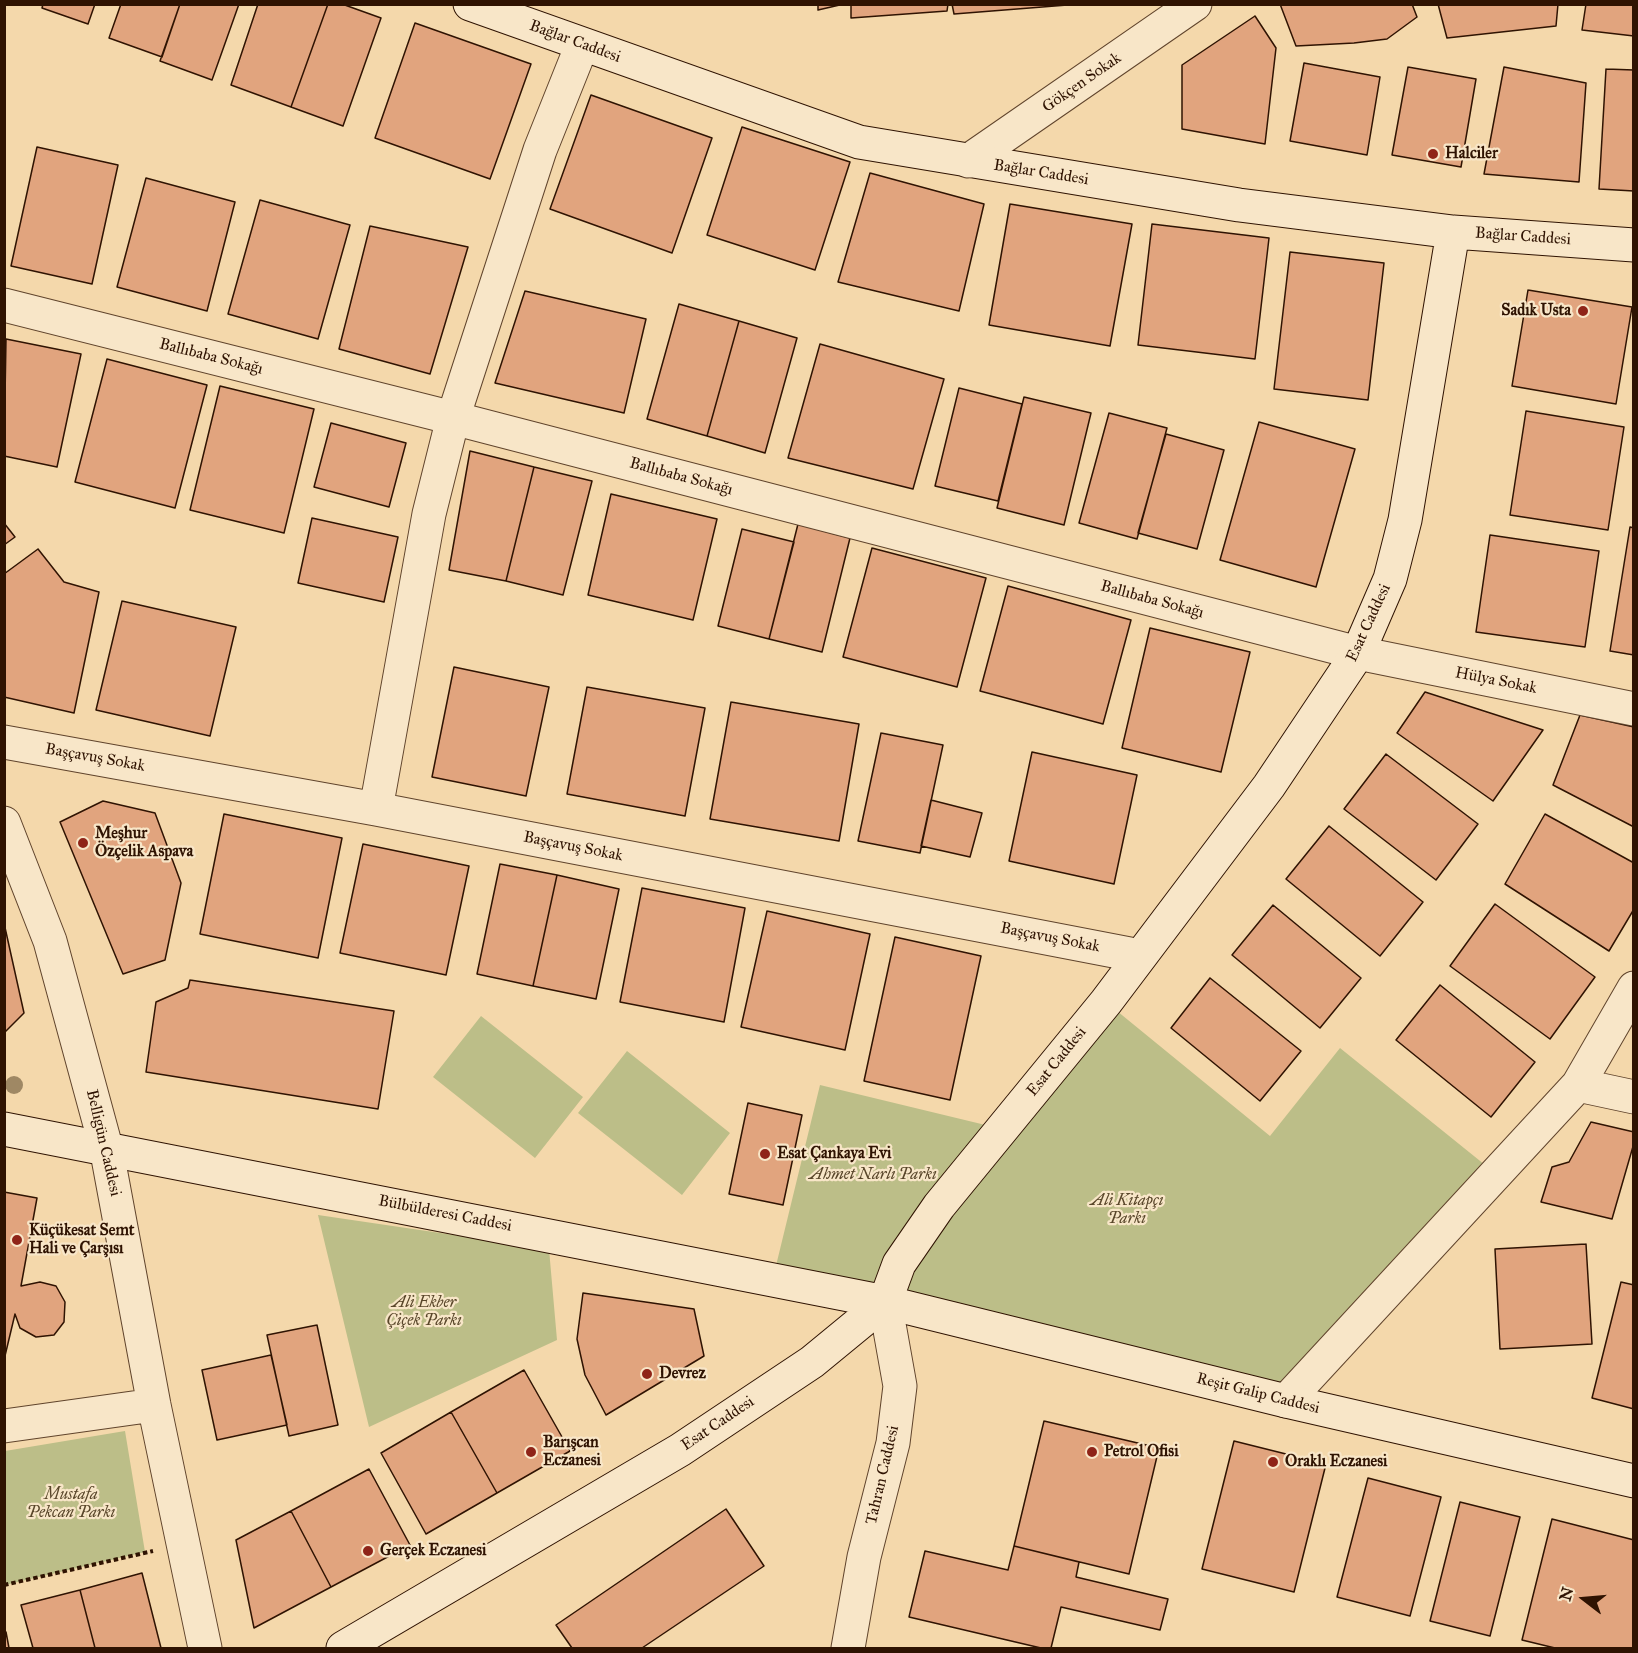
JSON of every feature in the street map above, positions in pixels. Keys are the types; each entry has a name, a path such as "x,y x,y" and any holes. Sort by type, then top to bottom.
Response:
{"street":[{"name":"Bağlar Caddesi","path":"470,4 858,142 1239,205 1453,232 1634,245"},
{"name":"Gökçen Sokak","path":"968,161 1195,4"},
{"path":"376,809 429,514 453,418 540,150 582,45"},
{"name":"Esat Caddesi","path":"343,1648 681,1449 812,1362 885,1302 899,1264 939,1206 1106,1002 1269,786 1358,653 1390,579 1405,520 1453,232"},
{"name":"Ballıbaba Sokağı","path":"4,305 453,418 1358,653"},
{"name":"Hülya Sokak","path":"1358,653 1634,709"},
{"name":"Başçavuş Sokak","path":"4,742 376,809 1140,956"},
{"name":"Belligün Caddesi","path":"4,823 50,941 106,1147 154,1405 205,1648"},
{"path":"1286,1401 1578,1085 1634,988"},
{"path":"1578,1085 1634,1097"},
{"name":"Bülbülderesi Caddesi","path":"4,1128 885,1302"},
{"name":"Reşit Galip Caddesi","path":"885,1302 1286,1401 1634,1481"},
{"name":"Tahran Caddesi","path":"848,1648 864,1557 892,1443 900,1386 885,1302"},
{"path":"4,1426 154,1405"}],"path":[{"path":"4,1585 183,1544"}],"green space":[{"name":"Ali Kitapçı Parkı","path":"1106,1002 1270,1136 1340,1048 1495,1173 1286,1401 773,1278 820,1085 1002,1129"},
{"path":"481,1016 583,1097 535,1158 433,1077"},
{"path":"627,1051 730,1133 682,1195 578,1113"},
{"name":"Ali Ekber Çiçek Parkı","path":"318,1215 549,1249 557,1340 369,1427"},
{"name":"Mustafa Pekcan Parkı","path":"125,1431 145,1552 5,1585 5,1451"}],"building":[{"path":"43,4 95,4 88,24 42,8"},
{"path":"121,4 180,4 162,57 109,38"},
{"path":"180,4 239,4 212,80 160,61"},
{"path":"258,4 328,4 291,107 231,85"},
{"path":"328,4 342,4 381,18 343,126 291,107"},
{"path":"818,4 844,4 818,10"},
{"path":"851,4 948,4 947,11 851,18"},
{"path":"952,4 1080,4 954,14"},
{"path":"1280,4 1412,4 1417,17 1387,39 1296,46"},
{"path":"1438,4 1558,4 1556,26 1447,38"},
{"path":"1586,4 1634,4 1634,36 1582,30"},
{"path":"1255,16 1276,48 1265,144 1182,129 1182,65"},
{"path":"415,23 531,64 490,179 375,138"},
{"path":"1304,63 1380,77 1367,155 1290,141"},
{"path":"1408,67 1476,79 1461,167 1392,155"},
{"path":"1504,67 1586,83 1579,182 1484,174"},
{"path":"1606,69 1634,70 1634,191 1599,189"},
{"path":"591,95 712,138 672,253 550,209"},
{"path":"742,127 850,162 815,270 707,235"},
{"path":"37,147 118,165 92,284 11,266"},
{"path":"870,173 984,204 959,311 838,282"},
{"path":"146,178 235,202 207,311 117,287"},
{"path":"260,200 350,225 318,339 228,314"},
{"path":"1010,204 1132,224 1110,346 989,325"},
{"path":"1152,224 1269,238 1255,359 1138,345"},
{"path":"370,226 468,247 430,374 339,349"},
{"path":"1290,252 1384,263 1368,400 1274,389"},
{"path":"1528,290 1632,307 1616,404 1512,386"},
{"path":"525,291 646,319 624,413 495,383"},
{"path":"679,304 739,321 707,436 647,419"},
{"path":"739,321 797,338 765,453 707,436"},
{"path":"6,339 81,354 57,467 4,456"},
{"path":"820,344 944,379 913,489 788,458"},
{"path":"107,359 207,385 175,508 75,482"},
{"path":"220,386 314,409 284,533 190,510"},
{"path":"959,388 1022,404 998,501 935,486"},
{"path":"1024,397 1091,413 1064,525 997,508"},
{"path":"1526,411 1624,427 1608,530 1510,515"},
{"path":"1109,413 1167,428 1137,539 1079,523"},
{"path":"1259,422 1355,449 1316,587 1220,560"},
{"path":"331,423 406,443 389,507 314,487"},
{"path":"1166,434 1224,450 1197,549 1138,533"},
{"path":"470,451 534,467 506,581 449,570"},
{"path":"534,467 592,481 563,595 506,581"},
{"path":"611,494 717,519 693,620 588,595"},
{"path":"312,518 398,537 384,602 298,583"},
{"path":"4,523 15,537 4,545"},
{"path":"798,524 850,538 822,652 769,639"},
{"path":"1630,527 1634,528 1634,655 1610,651"},
{"path":"742,529 794,542 769,639 718,626"},
{"path":"1490,535 1599,551 1585,647 1476,632"},
{"path":"872,548 986,578 957,687 843,657"},
{"path":"38,549 64,582 99,592 74,713 4,697 4,574"},
{"path":"1008,586 1131,620 1103,724 980,691"},
{"path":"122,601 236,627 210,736 96,710"},
{"path":"1150,628 1250,652 1221,772 1122,748"},
{"path":"454,667 549,687 526,796 432,777"},
{"path":"587,687 705,708 685,816 567,794"},
{"path":"1425,692 1543,730 1493,801 1397,733"},
{"path":"731,702 859,724 839,841 710,819"},
{"path":"1580,715 1634,727 1634,827 1553,785"},
{"path":"881,733 943,745 920,853 858,841"},
{"path":"1032,752 1137,775 1114,884 1009,861"},
{"path":"1386,754 1478,824 1436,880 1344,809"},
{"path":"931,800 982,813 970,857 921,846"},
{"path":"103,801 155,813 181,883 165,960 123,974 60,822"},
{"path":"224,814 342,838 318,958 200,934"},
{"path":"1545,814 1634,863 1634,909 1609,951 1505,884"},
{"path":"1329,826 1423,902 1380,956 1286,879"},
{"path":"363,844 469,866 446,975 340,953"},
{"path":"500,864 557,875 533,986 477,974"},
{"path":"557,875 619,889 596,999 533,986"},
{"path":"642,888 745,908 724,1022 620,1002"},
{"path":"1495,904 1595,977 1550,1039 1450,966"},
{"path":"1273,905 1361,978 1320,1028 1232,955"},
{"path":"767,911 870,934 845,1050 741,1027"},
{"path":"4,923 24,1013 4,1033"},
{"path":"895,937 981,956 950,1100 864,1081"},
{"path":"1210,978 1301,1051 1260,1101 1171,1028"},
{"path":"190,980 394,1011 378,1109 146,1072 156,1002 188,988"},
{"path":"1440,985 1535,1062 1491,1117 1396,1040"},
{"name":"Esat Çankaya Evi","path":"748,1103 802,1115 783,1205 729,1194"},
{"path":"1591,1122 1634,1132 1634,1143 1612,1219 1541,1202 1552,1167 1569,1162"},
{"name":"Küçükesat Semt Hali ve Çarşısı","path":"4,1192 37,1198 21,1286 40,1282 56,1286 65,1302 64,1322 54,1335 36,1337 20,1328 15,1314 4,1360"},
{"path":"1586,1244 1592,1344 1500,1349 1495,1249"},
{"path":"1621,1282 1634,1285 1634,1409 1592,1398"},
{"path":"583,1293 694,1309 704,1356 606,1415 585,1375 577,1339"},
{"path":"317,1325 338,1425 289,1436 267,1335"},
{"path":"271,1355 287,1425 217,1440 202,1370"},
{"path":"524,1370 570,1451 497,1493 451,1412"},
{"path":"451,1412 497,1493 426,1534 381,1453"},
{"path":"1044,1421 1159,1448 1129,1574 1014,1546"},
{"path":"1234,1441 1326,1464 1294,1592 1202,1569"},
{"path":"369,1469 410,1545 331,1587 291,1511"},
{"path":"1368,1478 1441,1497 1410,1616 1337,1597"},
{"path":"1460,1502 1520,1517 1490,1636 1430,1621"},
{"path":"726,1509 764,1566 642,1648 572,1648 556,1625"},
{"path":"291,1511 331,1587 254,1628 236,1540"},
{"path":"1552,1519 1634,1540 1634,1648 1555,1648 1522,1640"},
{"path":"1014,1546 1079,1562 1076,1577 1168,1599 1160,1630 1061,1607 1051,1648 1041,1648 909,1617 925,1551 1008,1570"},
{"path":"142,1573 161,1648 95,1648 80,1590"},
{"path":"80,1590 95,1648 33,1648 21,1605"},
{"path":"6,1632 9,1648 4,1648"}],"place":[{"name":"Halciler","path":"1433,154"},
{"name":"Sadık Usta","path":"1583,311"},
{"name":"Meşhur Özçelik Aspava","path":"83,843"},
{"name":"Esat Çankaya Evi","path":"765,1154"},
{"name":"Küçükesat Semt Hali ve Çarşısı","path":"17,1240"},
{"name":"Devrez","path":"647,1374"},
{"name":"Barışcan Eczanesi","path":"531,1452"},
{"name":"Petrol Ofisi","path":"1092,1452"},
{"name":"Oraklı Eczanesi","path":"1273,1462"},
{"name":"Gerçek Eczanesi","path":"368,1551"}],"park label":[{"name":"Ahmet Narlı Parkı","path":"873,1175"}]}
